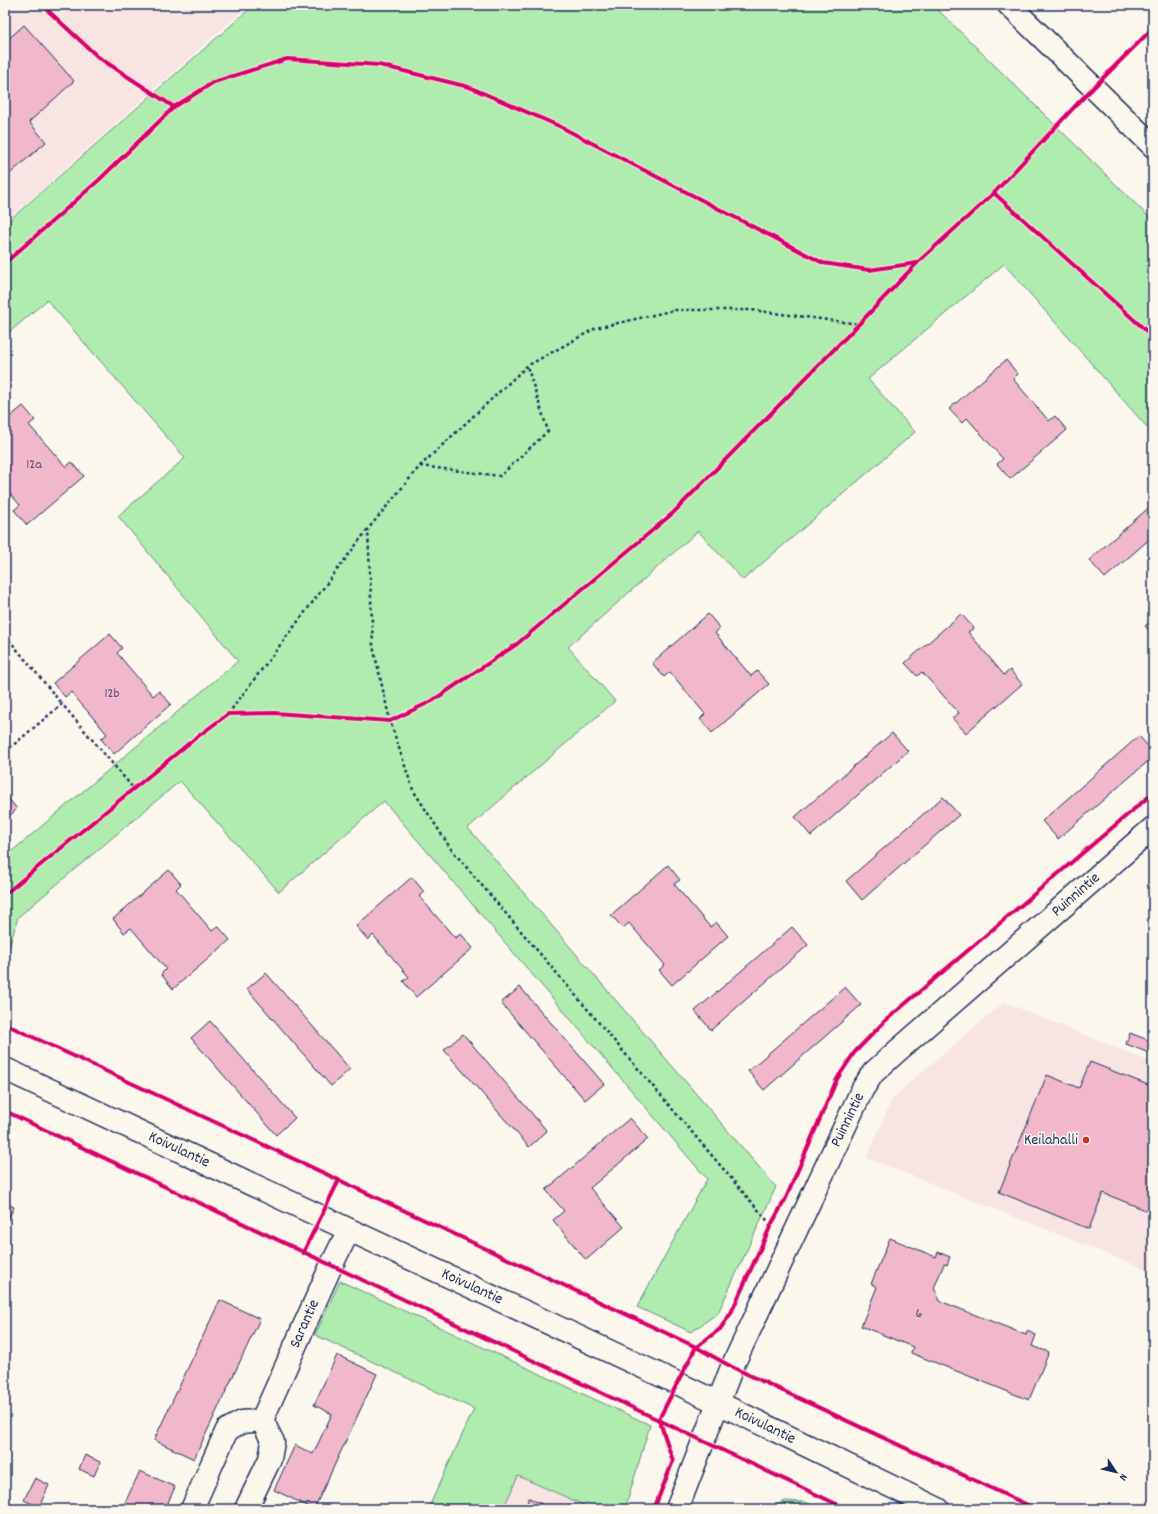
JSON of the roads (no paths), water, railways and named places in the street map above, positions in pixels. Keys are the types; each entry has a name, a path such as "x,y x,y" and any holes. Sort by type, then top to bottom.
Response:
{"street":[{"path":"1009,5 1153,146"},
{"name":"Puinnintie","path":"676,1509 732,1367 859,1096 873,1073 954,1000 1153,828"},
{"name":"Koivulantie","path":"5,1069 718,1403 938,1509"},
{"name":"Sarantie","path":"262,1420 331,1266 349,1230"},
{"path":"192,1509 227,1430 242,1422 262,1420 273,1442 270,1459 246,1509"}],"place":[{"name":"Keilahalli","path":"1086,1140"}]}
